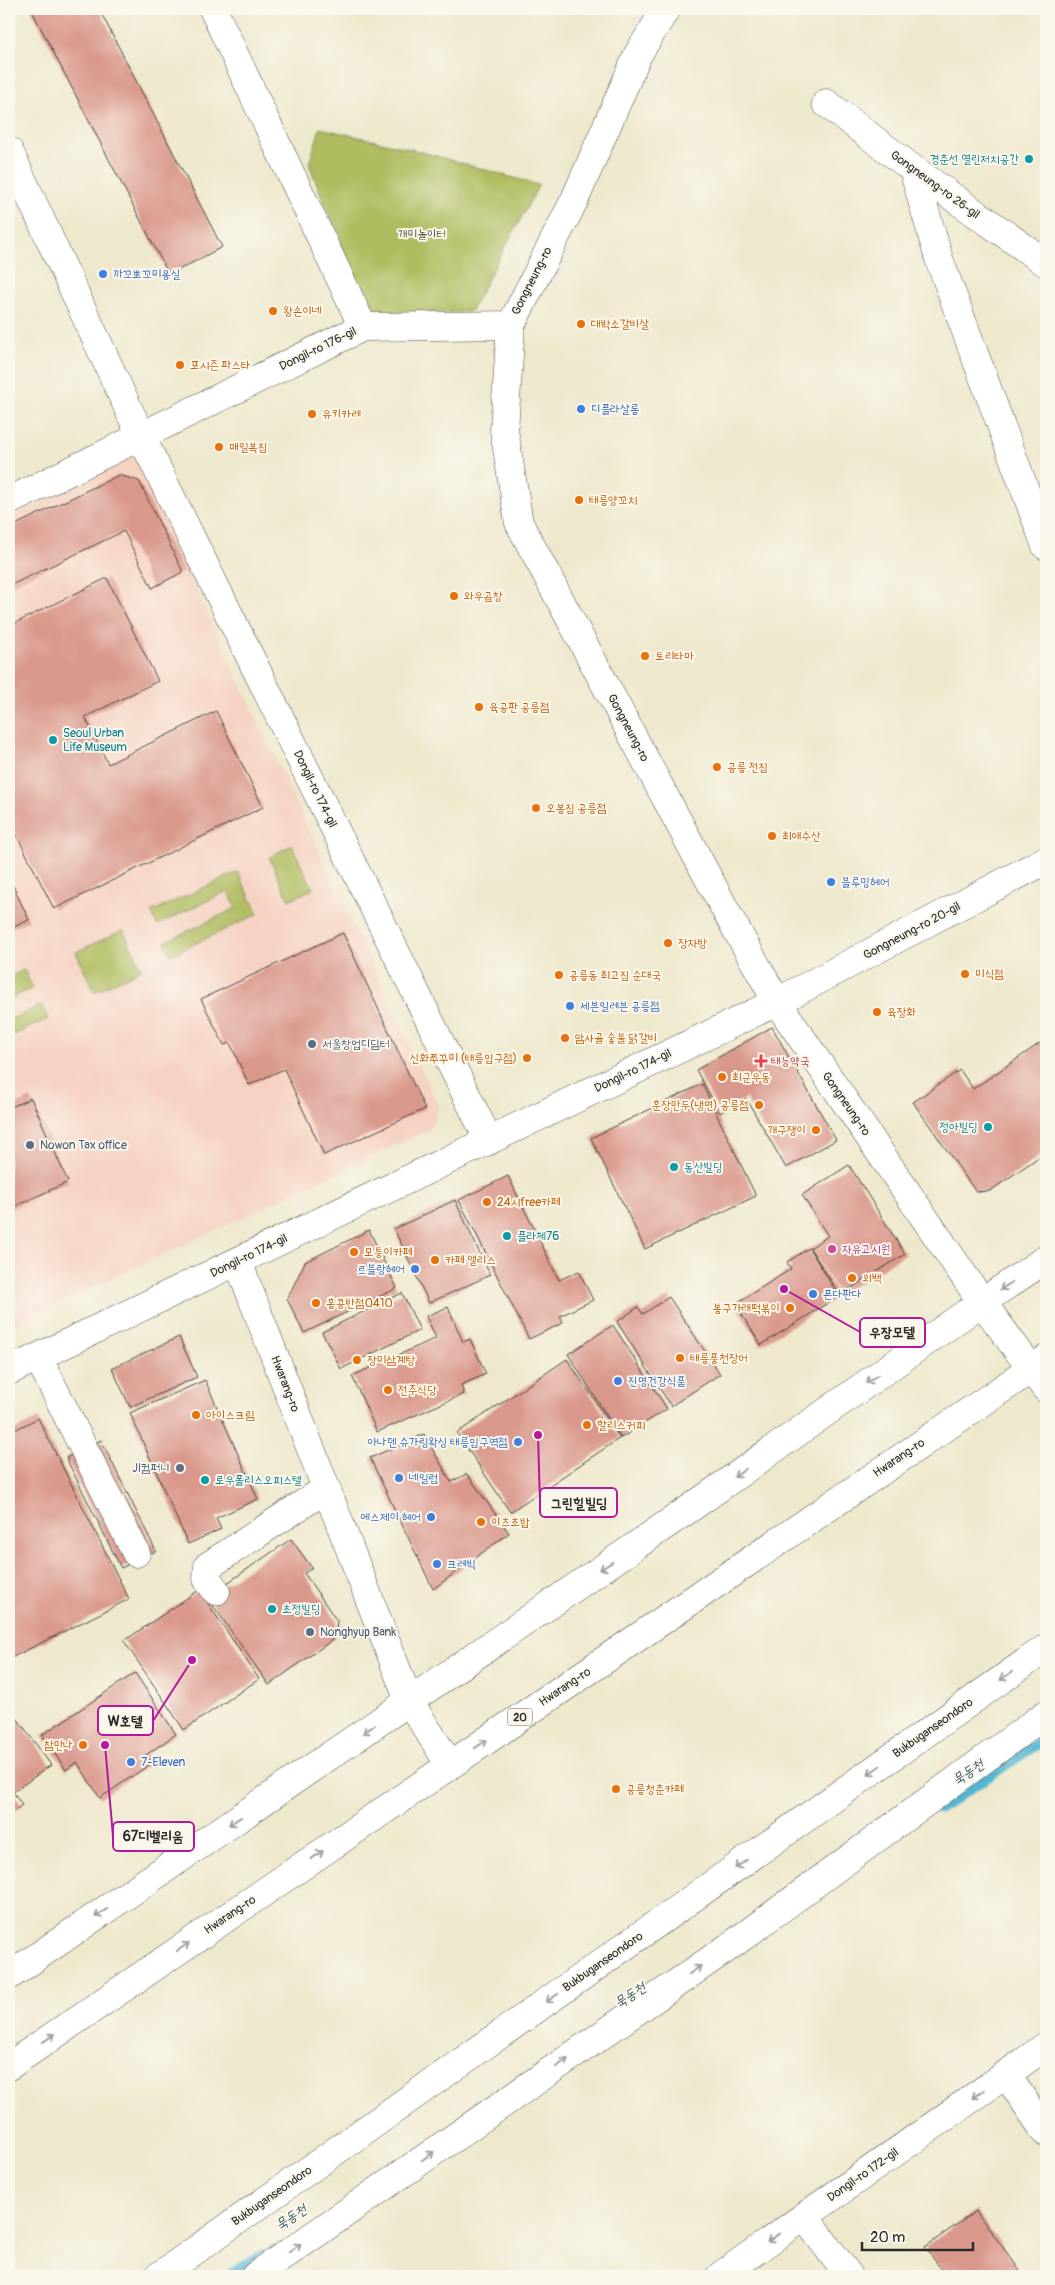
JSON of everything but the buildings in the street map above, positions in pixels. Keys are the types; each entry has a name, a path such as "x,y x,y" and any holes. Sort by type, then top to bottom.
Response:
{"main road":[{"path":"213,9 363,328"},
{"name":"Gongneung-ro","path":"666,9 638,54 574,199 511,324 504,430 519,523 727,914 777,1002 982,1302 1041,1372"},
{"name":"Gongneung-ro 26-gil","path":"826,103 913,169 1046,263"},
{"path":"9,151 141,436"},
{"path":"913,169 939,259 1046,546"},
{"name":"Dongil-ro 176-gil","path":"9,500 363,328 511,324"},
{"name":"Dongil-ro 174-gil","path":"141,436 489,1141"},
{"name":"Gongneung-ro 20-gil","path":"777,1002 1046,860"},
{"name":"Dongil-ro 174-gil","path":"9,1371 777,1002"},
{"path":"9,1976 692,1507 982,1302 1046,1259"},
{"name":"Hwarang-ro","path":"238,1262 409,1702 450,1765"},
{"path":"38,1357 136,1553"},
{"name":"Hwarang-ro","path":"9,2066 450,1765 1041,1372"},
{"path":"216,1591 207,1579 208,1566 326,1488"},
{"name":"Bukbuganseondoro","path":"160,2276 1046,1648"},
{"path":"255,2276 732,1944 1046,1714"},
{"name":"Dongil-ro 172-gil","path":"720,2276 1046,2046"},
{"path":"1006,2074 1046,2133"},
{"path":"804,2216 849,2276"}],"shaded area":[{"path":"134,456 439,1108 430,1129 9,1327 9,518"}],"green space":[{"name":"개미놀이터","path":"320,128 411,149 539,185 470,312 368,313 309,164"},
{"path":"292,845 313,889 289,900 269,857"},
{"path":"238,872 258,914 171,955 165,942 236,908 228,891 157,925 151,912"},
{"path":"123,930 142,969 94,992 76,952"},
{"path":"24,970 33,988 9,999 9,977"},
{"path":"42,1005 48,1019 9,1037 9,1020"}],"waterway":[{"name":"묵동천","path":"939,1809 1046,1738"},
{"name":"묵동천","path":"229,2276 262,2255"}],"place":[{"name":"경춘선 열린저치공간","path":"1029,159"},
{"name":"까꼬뽀꼬미용실","path":"103,274"},
{"name":"왕손이네","path":"273,311"},
{"name":"대박소갈비살","path":"581,324"},
{"name":"포시즌 파스타","path":"180,365"},
{"name":"디플라살롱","path":"581,409"},
{"name":"유키카레","path":"312,414"},
{"name":"매일복집","path":"219,447"},
{"name":"태릉양꼬치","path":"579,500"},
{"name":"와우곱창","path":"454,596"},
{"name":"토리타마","path":"645,656"},
{"name":"육공판 공릉점","path":"479,707"},
{"name":"Seoul Urban Life Museum","path":"53,740"},
{"name":"공릉 전집","path":"717,767"},
{"name":"오봉집 공릉점","path":"536,808"},
{"name":"최애수산","path":"772,836"},
{"name":"블루밍헤어","path":"831,882"},
{"name":"장자방","path":"668,943"},
{"name":"미식점","path":"965,974"},
{"name":"공릉동 최고집 순대국","path":"559,975"},
{"name":"세븐일레븐 공릉점","path":"570,1006"},
{"name":"육장화","path":"877,1012"},
{"name":"암사골 숯불 닭갈비","path":"565,1038"},
{"name":"서울창업디딤터","path":"312,1044"},
{"name":"신화쭈꾸미 (태릉입구점)","path":"527,1058"},
{"name":"태능약국","path":"761,1061"},
{"name":"최군우동","path":"722,1077"},
{"name":"훈장만두(냉면) 공릉점","path":"759,1105"},
{"name":"정아빌딩","path":"988,1127"},
{"name":"개구쟁이","path":"816,1130"},
{"name":"Nowon Tax office","path":"30,1145"},
{"name":"동산빌딩","path":"674,1167"},
{"name":"24시free카페","path":"487,1202"},
{"name":"플라체76","path":"507,1236"},
{"name":"자유고시원","path":"832,1249"},
{"name":"모퉁이카페","path":"354,1252"},
{"name":"카페 앨리스","path":"435,1260"},
{"name":"르블랑헤어","path":"415,1269"},
{"name":"외백","path":"852,1278"},
{"name":"우장모텔","path":"784,1289"},
{"name":"폰다판다","path":"813,1294"},
{"name":"홍콩반점0410","path":"316,1303"},
{"name":"봉구가래떡볶이","path":"790,1308"},
{"name":"태릉풍천장어","path":"680,1358"},
{"name":"장미삼계탕","path":"357,1360"},
{"name":"진명건강식품","path":"618,1381"},
{"name":"전주식당","path":"388,1390"},
{"name":"아이스크림","path":"196,1415"},
{"name":"할리스커피","path":"587,1425"},
{"name":"그린힐빌딩","path":"538,1435"},
{"name":"아나덴 슈가링왁싱 태릉입구역점","path":"518,1442"},
{"name":"JI컴퍼니","path":"180,1468"},
{"name":"네일럽","path":"399,1478"},
{"name":"로우폴리스오피스텔","path":"205,1480"},
{"name":"에스제이 헤어","path":"431,1517"},
{"name":"이츠초밥","path":"481,1522"},
{"name":"크레빅","path":"437,1564"},
{"name":"초정빌딩","path":"272,1609"},
{"name":"Nonghyup Bank","path":"310,1632"},
{"name":"W호텔","path":"192,1660"},
{"name":"참만나","path":"83,1745"},
{"name":"67디벨리움","path":"105,1745"},
{"name":"7-Eleven","path":"131,1762"},
{"name":"공릉청춘카페","path":"616,1789"}]}
